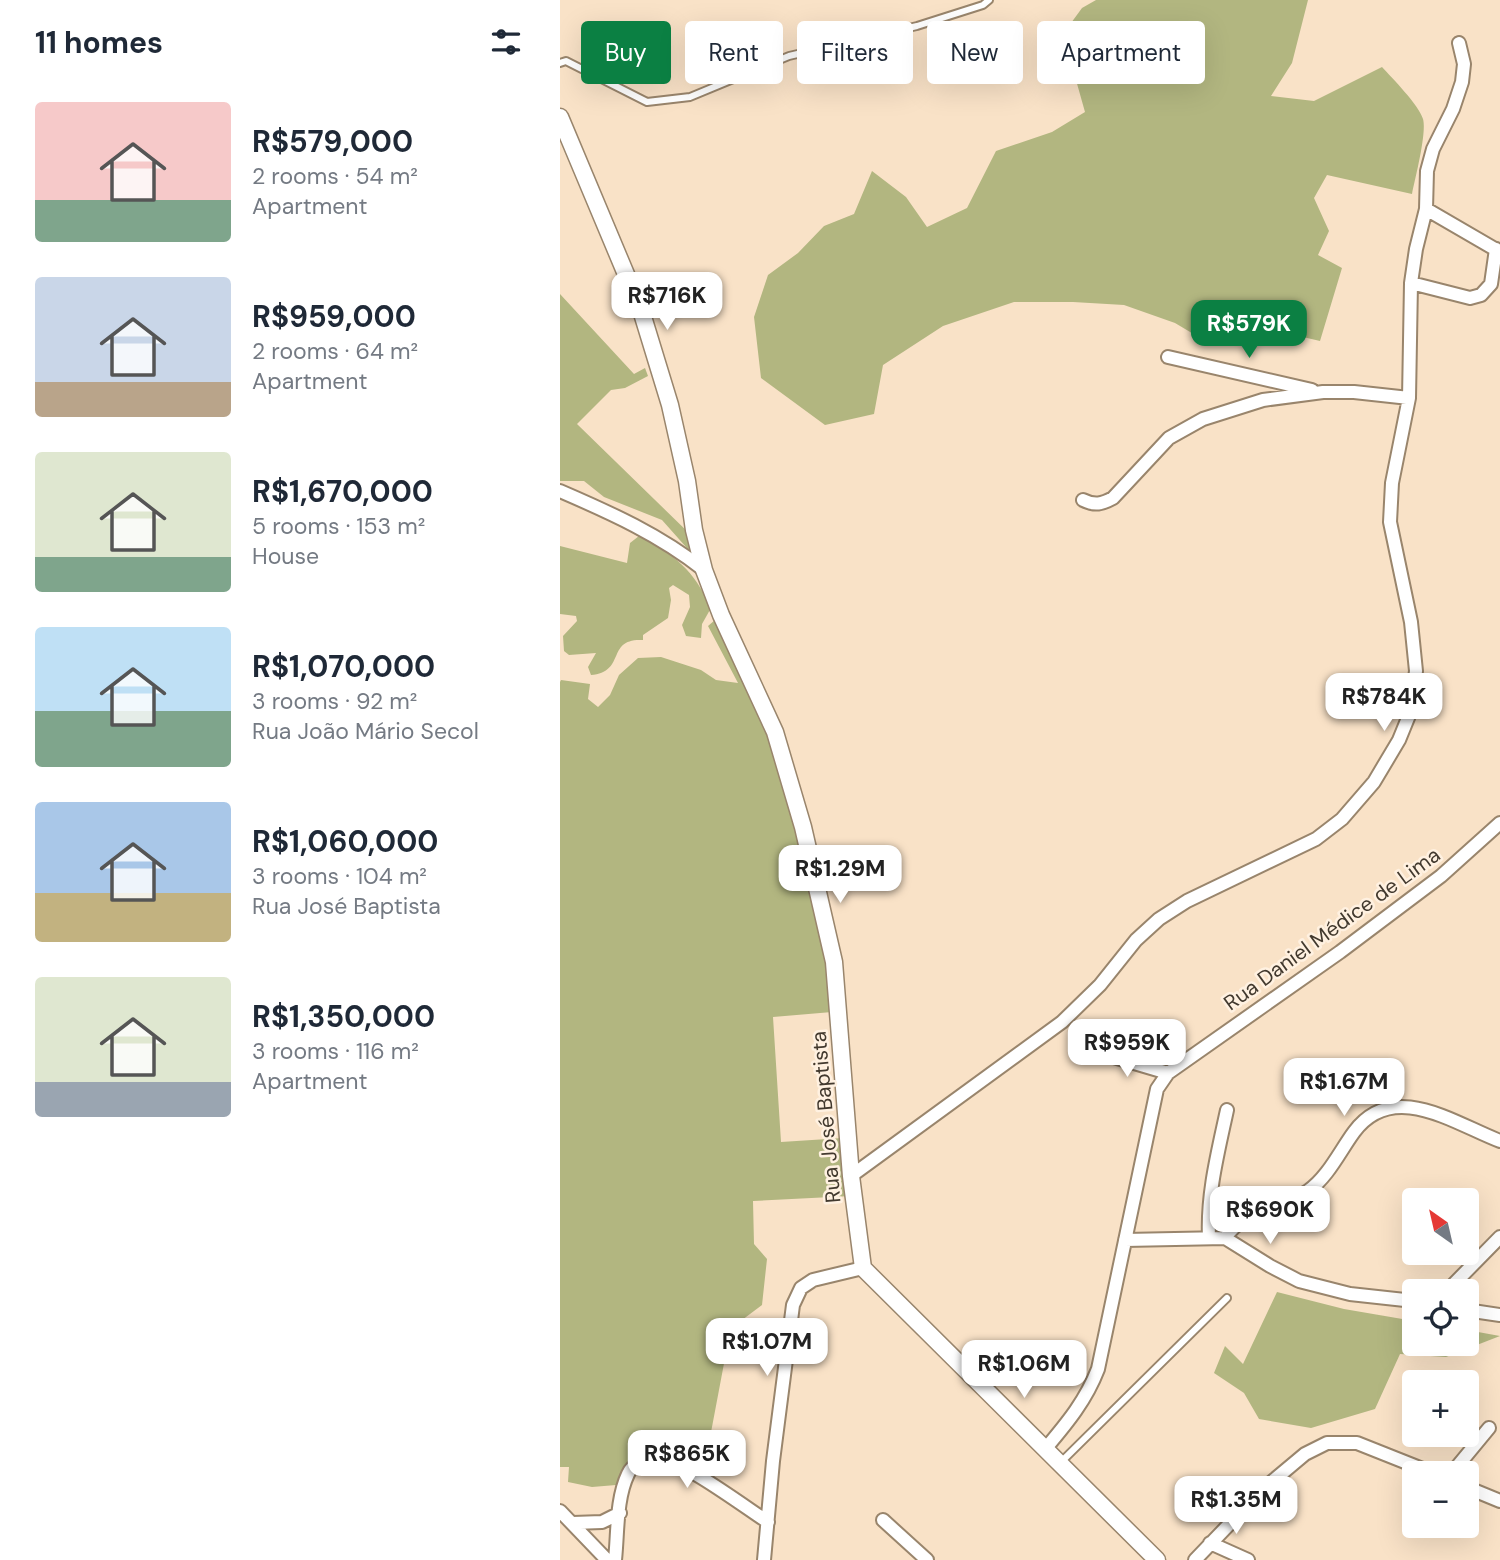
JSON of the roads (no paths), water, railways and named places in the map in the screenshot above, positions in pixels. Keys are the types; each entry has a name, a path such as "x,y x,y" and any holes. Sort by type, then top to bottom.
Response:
{"street":[{"path":"850,1176 1062,1023 1100,985 1136,940 1159,919 1187,901 1316,839 1342,819 1374,782 1399,740 1410,713 1416,671 1411,622 1390,522 1392,484 1409,398 1411,283 1426,209 1427,171 1433,149 1453,109 1462,82 1464,64 1459,43"},
{"name":"Rua José Baptista","path":"560,117 641,310 670,405 688,481 694,530 704,570 721,615 775,732 803,827 834,962 850,1176 863,1268"},
{"path":"1411,283 1470,298 1481,295 1490,284 1498,251 1426,209"},
{"path":"1168,357 1323,392"},
{"path":"1083,500 1091,504 1101,504 1113,498 1169,438 1203,419 1263,400 1323,392 1354,392 1409,398"},
{"path":"560,491 649,533 704,570"},
{"name":"Rua Daniel Médice de Lima","path":"1168,1073 1340,952 1441,876 1500,823"},
{"path":"1046,1448 1074,1416 1090,1392 1098,1369 1157,1089 1168,1073 1097,1052"},
{"path":"1224,1238 1240,1221 1308,1191 1321,1179 1356,1129 1370,1116 1384,1110 1411,1106 1432,1111 1500,1141"},
{"path":"1209,1237 1208,1216 1212,1184 1227,1110"},
{"path":"1459,1279 1500,1237"},
{"path":"1125,1240 1224,1238 1299,1281 1350,1294 1402,1300"},
{"path":"764,1560 773,1461 793,1304 801,1288 813,1280 863,1268 1157,1560"},
{"path":"1479,1312 1500,1315"},
{"path":"1462,1461 1489,1428"},
{"path":"1195,1560 1262,1490 1305,1454 1327,1443 1357,1443 1402,1461"},
{"path":"615,1560 622,1492 629,1471 642,1460 659,1458 677,1464 768,1522"},
{"path":"1479,1492 1500,1501"},
{"path":"560,1511 607,1560"},
{"path":"573,1523 602,1521 620,1513"},
{"path":"883,1520 928,1560"},
{"path":"1210,1543 1248,1560"}],"lane":[{"path":"560,63 566,61 647,102 690,97 789,56 917,26 983,5 989,0"},
{"path":"1061,1462 1227,1297"}]}
